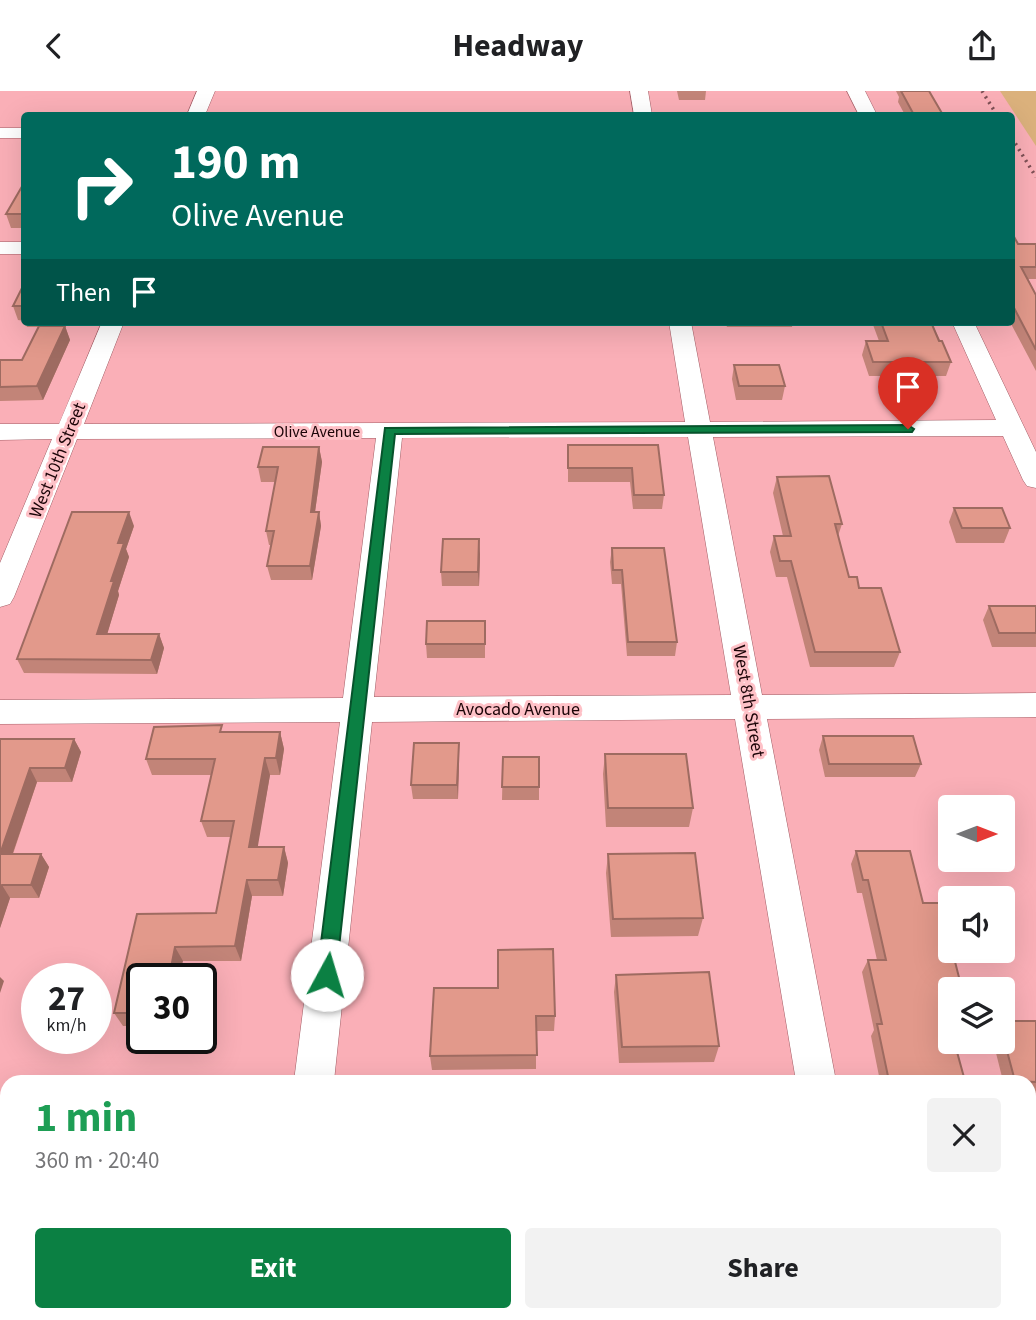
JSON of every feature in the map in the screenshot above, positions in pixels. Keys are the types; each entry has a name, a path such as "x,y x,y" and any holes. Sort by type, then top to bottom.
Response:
{"street":[{"path":"197,112 206,91"},
{"path":"639,91 642,112"},
{"path":"856,91 866,112"},
{"path":"0,133 21,133"},
{"path":"0,248 21,248"},
{"name":"West 10th Street","path":"0,597 111,326"},
{"name":"West 8th Street","path":"681,326 815,1075"},
{"path":"965,326 1036,479"},
{"name":"Olive Avenue","path":"0,432 1012,428"},
{"path":"315,1075 390,430"},
{"name":"Avocado Avenue","path":"0,712 1036,705"}],"shaded area":[{"path":"1000,91 1036,91 1036,146 1015,112"}],"building":[{"path":"901,91 929,91 941,112 912,112"},
{"path":"21,188 21,214 6,214"},
{"path":"1015,238 1018,244 1036,244 1036,267 1021,267 1036,295 1036,350 1015,310"},
{"path":"21,290 21,306 13,306"},
{"path":"39,326 65,326 37,386 0,387 0,360 22,360"},
{"path":"882,326 933,326 951,362 873,362 866,341 888,341"},
{"path":"734,365 779,365 785,386 739,386"},
{"path":"568,445 658,445 664,495 634,495 632,468 568,468"},
{"path":"263,447 319,447 311,512 319,512 310,566 267,566 274,531 266,531 278,467 258,467"},
{"path":"829,476 842,524 835,524 849,577 857,577 859,588 881,588 900,652 815,652 791,561 780,561 774,536 791,536 777,477"},
{"path":"954,508 1002,508 1010,528 962,528"},
{"path":"72,512 129,512 118,543 124,543 97,634 159,634 151,660 17,659"},
{"path":"443,539 479,539 478,572 441,572"},
{"path":"612,548 664,548 677,642 628,642 622,570 613,570"},
{"path":"989,606 1036,606 1036,633 999,633"},
{"path":"427,621 485,621 485,644 426,644"},
{"path":"222,725 220,732 280,732 276,758 265,758 249,847 284,847 278,880 247,880 235,946 175,947 172,963 126,963 126,1013 114,1013 137,914 216,913 234,821 201,821 215,759 146,759 154,727"},
{"path":"823,736 913,736 921,764 829,764"},
{"path":"0,739 74,739 65,768 30,768 0,854"},
{"path":"414,743 459,743 457,785 411,785"},
{"path":"605,754 686,754 693,808 608,808"},
{"path":"503,757 539,757 539,787 502,787"},
{"path":"856,851 910,851 923,903 938,903 938,963 955,963 959,977 938,977 938,1054 958,1054 963,1075 888,1075 877,1024 882,1024 868,960 886,960 868,880 863,880"},
{"path":"695,853 703,918 613,919 608,854"},
{"path":"0,854 41,854 31,885 2,885 0,890"},
{"path":"553,949 555,1016 536,1016 537,1055 430,1056 434,988 498,988 498,950"},
{"path":"709,972 719,1046 622,1047 616,975"},
{"path":"1015,1021 1036,1021 1036,1075 1013,1075 1008,1054 1015,1054"}],"railway":[{"path":"982,91 995,112"},
{"path":"1015,143 1036,177"}],"route":[{"path":"327,975 390,430 908,429"}]}
